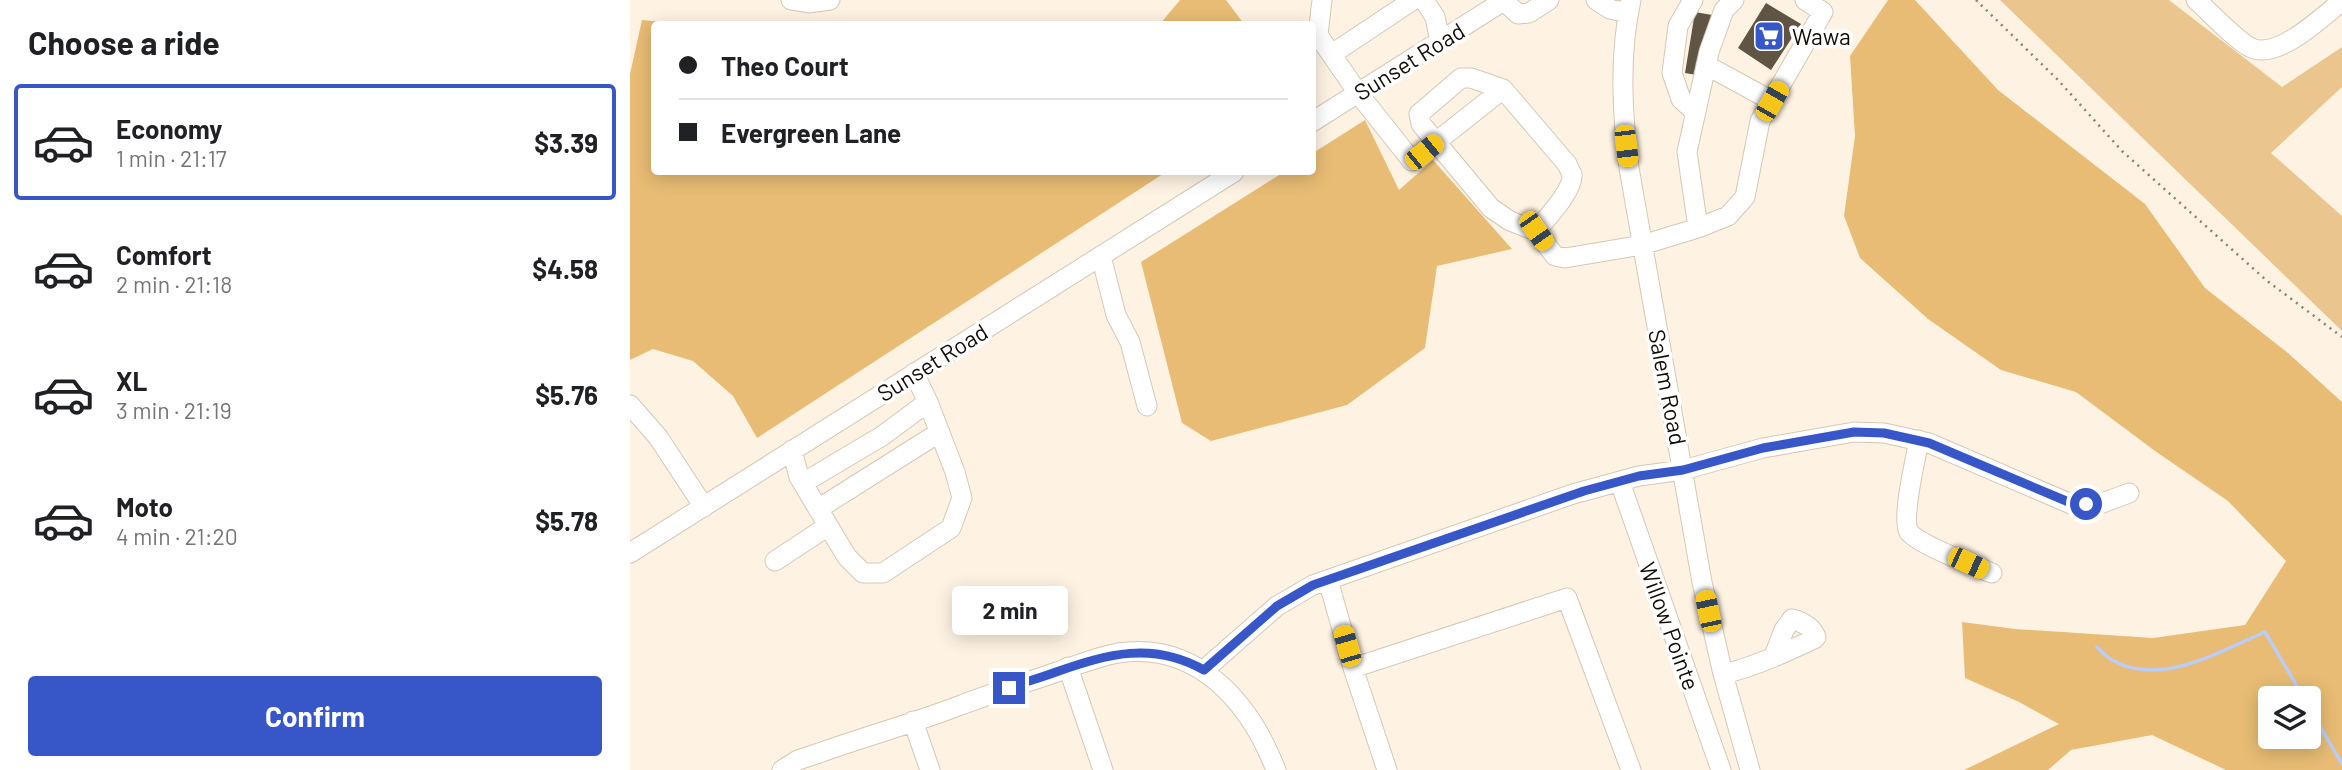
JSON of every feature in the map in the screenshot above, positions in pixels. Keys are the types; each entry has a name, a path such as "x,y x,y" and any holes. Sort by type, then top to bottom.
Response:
{"street":[{"path":"791,0 809,3 830,0"},
{"path":"1322,0 1318,35 1358,93 1412,161 1503,89"},
{"path":"1332,54 1413,0"},
{"path":"1424,0 1435,17 1440,41"},
{"path":"1504,0 1518,14 1529,13 1549,0"},
{"name":"Sunset Road","path":"1316,119 1440,41 1481,6 1504,0"},
{"path":"1596,0 1610,9 1630,7"},
{"path":"1693,0 1678,26 1672,73 1681,99 1695,111"},
{"path":"1536,231 1565,195 1572,174 1567,163 1503,89 1471,78 1461,78 1419,114 1421,124 1435,143 1492,208 1510,221 1536,231 1555,256 1559,258 1642,245 1728,216 1745,197 1760,121 1828,6 1805,0"},
{"path":"2206,3 2252,49 2268,51 2283,45 2342,1"},
{"path":"1698,228 1687,152 1722,3"},
{"name":"Salem Road","path":"1630,7 1623,52 1629,168 1702,582 1723,674 1750,770"},
{"path":"1706,65 1772,101"},
{"name":"Sunset Road","path":"630,553 1229,175"},
{"path":"1101,256 1116,315 1130,342 1147,406"},
{"path":"792,450 799,477 847,557 863,573 883,573 951,528 962,498 940,432 914,373"},
{"path":"803,483 882,436 928,402"},
{"path":"630,405 658,437 704,507"},
{"path":"775,561 823,517 940,432"},
{"path":"1204,670 1277,606 1300,591 1328,580 1573,494 1639,476 1683,470 1763,448 1825,435 1869,432 1919,440 2071,503 2100,504 2129,493"},
{"path":"1919,440 1908,496 1909,532 1921,541 1992,573"},
{"name":"Willow Pointe","path":"1620,482 1721,770"},
{"path":"1328,580 1353,668 1387,770"},
{"path":"1353,668 1567,598 1631,770"},
{"path":"782,770 798,761 1068,667 1120,653 1144,652 1180,659 1204,670 1247,714 1261,736 1276,770"},
{"path":"1723,674 1742,670 1774,656"},
{"path":"1068,667 1103,770"},
{"path":"913,721 930,770"}],"path":[{"path":"1976,0 2058,80 2122,151 2266,280 2342,337"}],"shaded area":[{"path":"1180,0 1226,0 1242,21 1162,21"},
{"path":"1888,0 1915,0 1998,90 2145,204 2205,288 2288,353 2342,402 2342,770 2226,770 2152,735 2071,750 2048,770 1964,770 2059,724 2019,702 1965,678 1962,622 2015,629 2153,638 2245,625 2286,561 2228,501 2076,392 2001,370 1928,319 1860,258 1844,216 1855,136 1850,56"},
{"path":"2000,0 2169,0 2282,87 2342,47 2342,87 2271,153 2342,216 2342,331"},
{"path":"642,20 652,21 651,175 1161,175 757,438 733,396 693,361 653,349 630,360 630,74"},
{"path":"1365,120 1399,190 1433,160 1512,249 1437,266 1425,348 1347,405 1211,441 1182,423 1141,262 1279,175 1316,175 1316,151"}],"building":[{"name":"Wawa","path":"1766,3 1801,24 1771,70 1738,48"},
{"path":"1695,12 1712,15 1702,76 1685,73"}],"waterway":[{"path":"2097,647 2114,661 2132,668 2152,670 2191,663 2265,632 2297,686"},
{"path":"2321,728 2342,764"}],"place":[{"name":"Wawa","path":"1769,36"}],"route":[{"path":"1009,688 1068,667 1120,653 1144,652 1168,656 1204,670 1266,614 1313,585 1573,494 1639,476 1683,470 1811,438 1869,432 1914,439 1958,454 2071,503 2086,504"}]}
